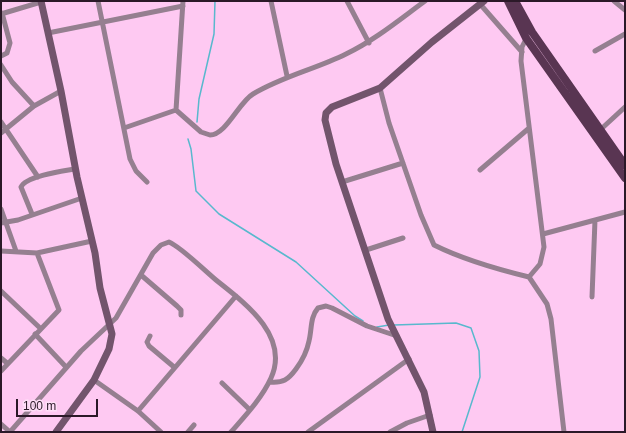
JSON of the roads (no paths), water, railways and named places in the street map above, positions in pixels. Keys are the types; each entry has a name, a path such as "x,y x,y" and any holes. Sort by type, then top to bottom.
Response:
{"main road":[{"path":"508,1 529,35 597,132 625,178"},
{"path":"515,1 529,35"},
{"path":"597,132 625,165"}],"street":[{"path":"1,56 7,53 10,47 2,14 41,1 61,91 75,169 92,241 100,288 110,324 112,342 104,362 94,380 56,432"},
{"path":"98,1 126,143 132,165 147,182"},
{"path":"271,1 287,76"},
{"path":"347,1 369,43"},
{"path":"176,110 201,132 214,135 223,129 247,98 287,76 326,63 369,43 425,1"},
{"path":"614,1 625,10"},
{"path":"432,432 430,415 420,380 390,322 342,182 324,120 326,114 335,105 380,88 432,42 482,2 522,52"},
{"path":"48,33 183,4 176,110"},
{"path":"595,51 625,34"},
{"path":"528,277 540,264 542,257 543,234 528,129 522,52 529,35"},
{"path":"1,65 12,82 34,106"},
{"path":"380,88 403,163 426,230 434,244 454,254 499,270 528,277 547,304 551,319 564,432"},
{"path":"1,133 34,106 61,91"},
{"path":"597,132 625,107"},
{"path":"124,128 176,110"},
{"path":"1,122 38,177"},
{"path":"480,170 528,129"},
{"path":"342,182 403,163"},
{"path":"32,214 22,186 38,177 75,169"},
{"path":"4,223 82,198"},
{"path":"1,209 4,223 16,251"},
{"path":"543,234 625,212"},
{"path":"592,298 595,220"},
{"path":"366,250 403,238"},
{"path":"1,250 37,253 92,241"},
{"path":"1,424 10,432 66,367 93,338 110,324 122,308 155,250 164,243 169,242 236,296 262,321 270,335 275,361 270,382 250,410 231,432"},
{"path":"1,371 59,309 37,253"},
{"path":"141,275 178,306 181,310 181,315"},
{"path":"1,291 40,328"},
{"path":"138,411 236,296"},
{"path":"270,382 280,382 286,380 302,362 309,340 312,318 318,308 326,306 332,308 367,326 397,336"},
{"path":"35,334 66,367"},
{"path":"150,336 147,342 149,346 174,368"},
{"path":"1,358 7,363"},
{"path":"308,432 409,359"},
{"path":"94,380 138,411 161,432"},
{"path":"222,383 250,410"},
{"path":"390,432 402,425 430,415"},
{"path":"188,432 194,425"}],"waterway":[{"path":"197,122 199,99 214,34 215,1"},
{"path":"188,139 191,149 196,191 219,214 296,262 355,316 363,321"},
{"path":"394,325 456,323 471,328 479,351 480,377 462,432"},
{"path":"377,327 389,325"}]}
